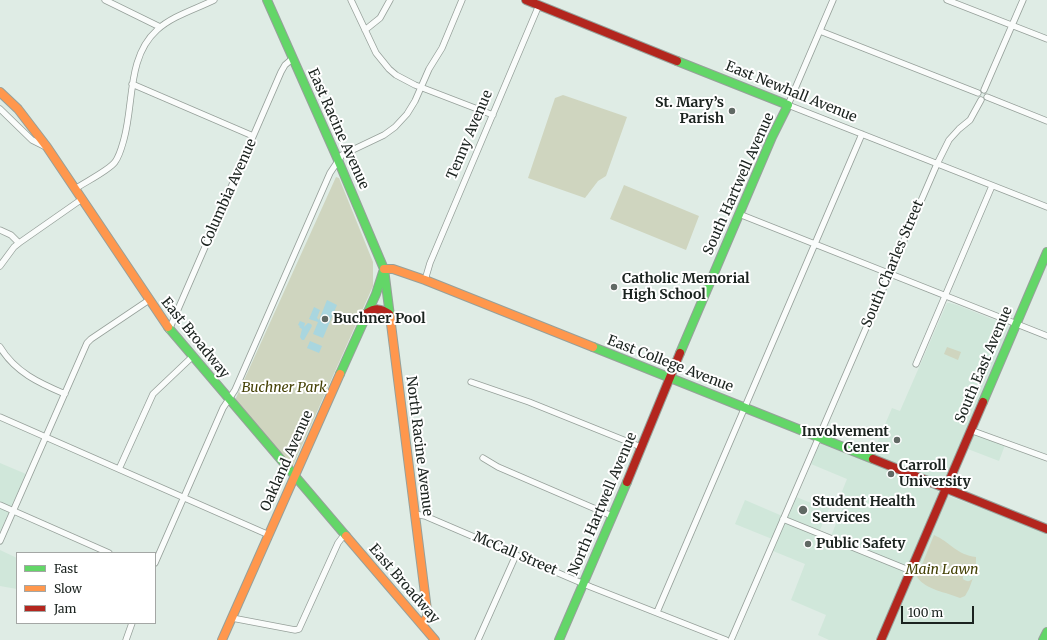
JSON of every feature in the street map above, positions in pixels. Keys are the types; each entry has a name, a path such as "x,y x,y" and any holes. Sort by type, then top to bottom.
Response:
{"street":[{"path":"104,0 160,28"},
{"path":"75,189 111,166 117,160 125,134 132,84 137,65 143,51 154,33 175,18 214,0"},
{"name":"East Racine Avenue","path":"267,0 338,160 384,269"},
{"path":"352,0 376,53 389,69 406,81 493,115"},
{"path":"365,30 380,18 390,0"},
{"path":"156,561 223,408 235,390 330,174 342,155 380,138 395,127 411,108 429,69 442,48 462,0"},
{"name":"East Newhall Avenue","path":"526,0 540,3 788,105 1047,207"},
{"name":"South Hartwell Avenue","path":"670,378 772,137 788,105 833,0"},
{"path":"947,0 1047,39"},
{"path":"978,93 981,90 984,90 1023,0"},
{"name":"Tenny Avenue","path":"425,280 430,263 540,3"},
{"path":"820,31 978,93"},
{"name":"Columbia Avenue","path":"169,330 285,65 292,59"},
{"path":"132,84 254,136"},
{"path":"984,90 987,92 987,97"},
{"name":"East Broadway","path":"0,92 22,114 47,147 169,330 435,640"},
{"path":"978,93 981,100 984,100 987,97"},
{"path":"987,97 1047,121"},
{"name":"South Charles Street","path":"731,640 937,164 949,140 970,120 981,100"},
{"path":"0,109 32,140 47,147"},
{"path":"657,612 862,134"},
{"path":"916,364 992,186"},
{"path":"0,266 5,258 19,243 82,199"},
{"path":"739,214 1047,336"},
{"path":"0,230 11,235 19,243"},
{"name":"South East Avenue","path":"881,640 1047,252"},
{"name":"East College Avenue","path":"384,269 393,269 425,280 1047,529"},
{"name":"Oakland Avenue","path":"222,640 376,294 384,269"},
{"name":"North Racine Avenue","path":"384,269 427,610 427,617 422,625"},
{"path":"0,541 89,341 149,300"},
{"path":"367,313 376,308 389,314"},
{"path":"0,347 14,366 28,376 65,394"},
{"path":"119,469 153,394 192,357"},
{"name":"North Hartwell Avenue","path":"559,640 670,378"},
{"path":"471,382 530,402 641,448"},
{"path":"0,417 268,535"},
{"path":"970,430 1047,458"},
{"path":"483,458 498,467 612,516"},
{"path":"0,505 107,552"},
{"name":"McCall Street","path":"415,514 426,516 583,583 726,640"},
{"path":"783,519 911,571"},
{"path":"232,618 295,630 299,629 338,543 344,535"},
{"path":"478,640 516,555"},
{"path":"126,640 132,624"},
{"path":"1043,640 1047,632"}],"shaded area":[{"name":"Carroll University","path":"947,303 957,305 1007,325 1010,328 967,429 1005,445 999,461 960,446 938,492 1047,533 1047,640 829,640 818,635 826,615 791,600 805,564 773,551 777,541 735,524 745,500 787,518 796,497 819,506 823,495 833,499 817,537 829,541 847,497 841,494 847,479 811,464 818,446 821,444 869,462 892,408 900,411"},
{"path":"0,463 26,474 0,532"},
{"path":"0,550 16,558 16,589 0,586"}],"green space":[{"path":"563,95 627,117 606,176 598,181 585,198 528,178 555,98"},
{"name":"Buchner Park","path":"336,177 339,178 373,262 373,286 292,468 235,400"},
{"path":"624,185 699,216 686,250 610,219"},
{"path":"947,347 961,352 958,360 944,354"},
{"name":"Main Lawn","path":"934,535 964,554 976,557 975,572 973,573 968,570 963,574 963,579 966,581 970,581 973,578 965,596 960,598 931,588 917,577"}],"water":[{"name":"Buchner Pool","path":"327,300 337,305 323,338 313,334 318,322 309,319 314,307 320,310 317,318 319,320"},
{"path":"300,321 305,323 304,327 308,323 312,326 304,340 300,337 302,329 298,325"},
{"path":"310,341 322,346 319,353 307,348"}],"traffic: fast":[{"path":"267,0 338,160 384,269 390,316"},
{"path":"677,61 788,105 772,137 680,353"},
{"path":"983,402 1047,252"},
{"path":"340,374 376,294 383,272"},
{"path":"168,327 346,536"},
{"path":"593,347 873,459"},
{"path":"559,640 627,482"},
{"path":"1043,640 1047,632"}],"traffic: slow":[{"path":"0,92 18,109 47,147 168,327"},
{"path":"384,269 393,269 425,280 593,347"},
{"path":"390,316 427,610 427,617 422,625"},
{"path":"222,640 340,374"},
{"path":"346,536 435,640"}],"traffic: jam":[{"path":"526,0 677,61"},
{"path":"367,313 378,309 389,314"},
{"path":"627,482 680,353"},
{"path":"881,640 983,402"},
{"path":"873,459 1047,529"}],"place":[{"name":"St. Mary’s Parish","path":"732,111"},
{"name":"Catholic Memorial High School","path":"614,287"},
{"name":"Buchner Pool","path":"325,319"},
{"name":"Involvement Center","path":"897,440"},
{"name":"Carroll University","path":"891,474"},
{"name":"Student Health Services","path":"803,510"},
{"name":"Public Safety","path":"808,544"}]}
